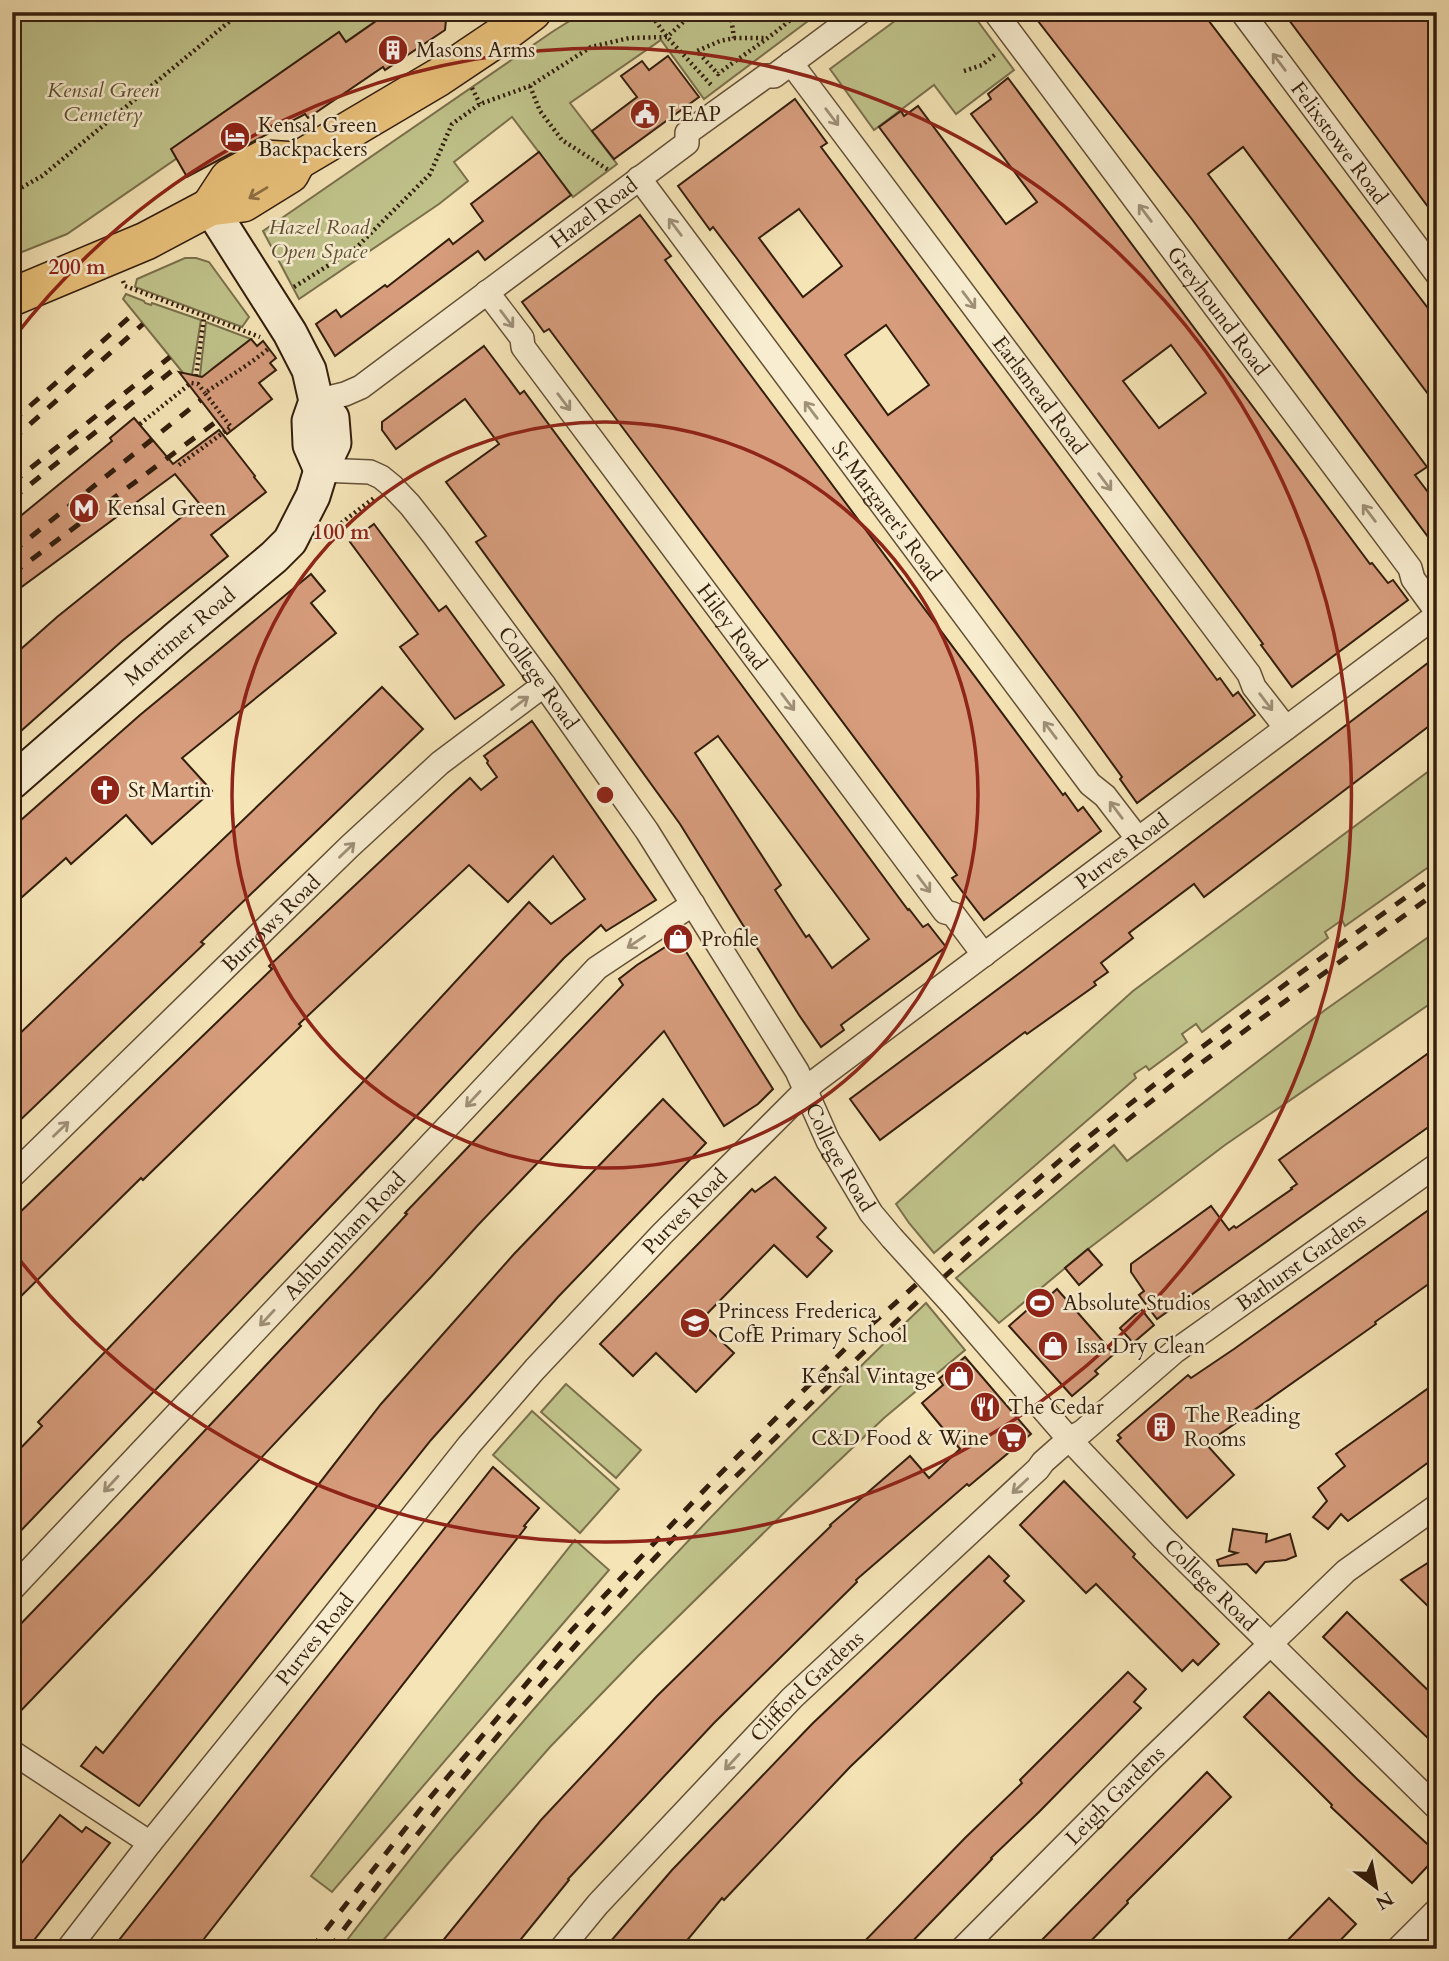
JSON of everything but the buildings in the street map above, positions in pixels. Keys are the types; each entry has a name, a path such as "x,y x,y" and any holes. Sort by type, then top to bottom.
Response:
{"main road":[{"path":"12,297 146,241 210,207 229,178 264,159 296,161 439,77 532,12"},
{"path":"210,207 290,333 309,370 316,401 332,418 334,443 321,470"},
{"name":"Mortimer Road","path":"12,782 274,557 291,537 313,496 321,470"}],"street":[{"name":"Hazel Road","path":"316,401 361,387 687,143 687,133 766,76 783,69 860,12"},
{"name":"Greyhound Road","path":"995,12 1410,568 1413,579 1437,613"},
{"name":"Felixstowe Road","path":"1242,12 1437,274"},
{"name":"Earlsmead Road","path":"783,69 1249,674 1254,687 1286,728"},
{"name":"St Margaret's Road","path":"639,178 1090,784 1105,796 1138,839"},
{"name":"Hiley Road","path":"487,292 522,338 523,347 531,358 936,901 945,912 953,914 984,955"},
{"name":"College Road","path":"321,470 370,472 392,486 435,537 647,831 797,1071 828,1141 872,1213 892,1238 1069,1438 1163,1538 1437,1808"},
{"name":"Purves Road","path":"68,1949 469,1445 662,1234 814,1082 1437,613"},
{"name":"Burrows Road","path":"12,1176 349,847 440,763 544,685"},
{"name":"Ashburnham Road","path":"12,1589 597,968 693,904"},
{"name":"Bathurst Gardens","path":"1069,1438 1089,1426 1174,1352 1437,1165"},
{"name":"Clifford Gardens","path":"561,1949 598,1904 792,1698 1069,1438"},
{"name":"Leigh Gardens","path":"962,1949 1150,1760 1346,1571 1437,1506"},
{"path":"12,1752 150,1843"},
{"path":"1398,1949 1437,1910"}],"lane":[{"path":"1416,1931 1434,1949"}],"path":[{"path":"12,194 42,176 241,12"},
{"path":"649,12 667,37 716,90"},
{"path":"287,291 356,248 429,174 452,124 480,104 530,86 591,47 629,38 667,37 694,12"},
{"path":"734,38 731,17 737,12"},
{"path":"768,38 734,38 697,51 718,74 768,38 783,27 799,12"},
{"path":"964,71 982,65 1000,51"},
{"path":"530,86 540,111 562,140 614,173"},
{"path":"476,96 480,104"},
{"path":"123,281 125,286 268,339"},
{"path":"196,376 204,317"},
{"path":"205,393 243,370 273,346"},
{"path":"139,424 191,383 198,384 231,427 179,465"},
{"path":"321,538 392,486"}],"green space":[{"name":"Kensal Green Cemetery","path":"12,12 389,12 67,234 12,256"},
{"name":"Hazel Road Open Space","path":"584,12 820,12 704,99 661,40 570,103 617,164 573,197 512,117 454,162 468,181 439,204 299,299 263,231"},
{"path":"907,12 971,12 1014,70 956,114 934,85 874,130 830,69"},
{"path":"185,258 209,262 249,317 242,327 135,287 137,279"},
{"path":"126,294 145,303 201,320 192,375 189,375 188,379 123,299"},
{"path":"206,322 251,339 212,369 205,382 200,375"},
{"path":"1437,765 1437,861 1345,926 1342,920 1325,932 1328,938 1202,1032 1196,1024 1182,1034 1187,1042 1149,1070 1146,1066 1134,1074 1136,1078 934,1253 896,1204 1133,991"},
{"path":"1437,931 1437,999 1225,1145 1088,1249 999,1323 956,1278 1114,1145 1127,1161 1325,1010"},
{"path":"926,1303 965,1350 884,1418 638,1656 550,1747 376,1949 340,1949 431,1833 556,1683 754,1472"},
{"path":"566,1384 641,1450 616,1478 541,1412"},
{"path":"532,1411 619,1489 580,1533 493,1455"},
{"path":"575,1540 609,1570 332,1892 311,1876"}],"railway":[{"path":"12,422 134,313"},
{"path":"12,440 143,324"},
{"path":"12,483 170,357"},
{"path":"12,499 178,366"},
{"path":"12,552 201,400"},
{"path":"12,574 217,421"},
{"path":"311,1949 423,1806 571,1631 711,1483 854,1340 1077,1146 1194,1053 1437,875"},
{"path":"329,1949 405,1849 484,1752 608,1609 688,1524 872,1344 1084,1155 1258,1021 1437,892"}],"place":[{"name":"Masons Arms","path":"393,50"},
{"name":"LEAP","path":"645,114"},
{"name":"Kensal Green Backpackers","path":"235,137"},
{"name":"Kensal Green","path":"84,508"},
{"name":"St Martin","path":"105,790"},
{"name":"Profile","path":"678,939"},
{"name":"Absolute Studios","path":"1040,1303"},
{"name":"Princess Frederica CofE Primary School","path":"695,1323"},
{"name":"Issa Dry Clean","path":"1053,1346"},
{"name":"Kensal Vintage","path":"959,1376"},
{"name":"The Cedar","path":"985,1407"},
{"name":"The Reading Rooms","path":"1161,1427"},
{"name":"C&D Food & Wine","path":"1012,1438"}]}
